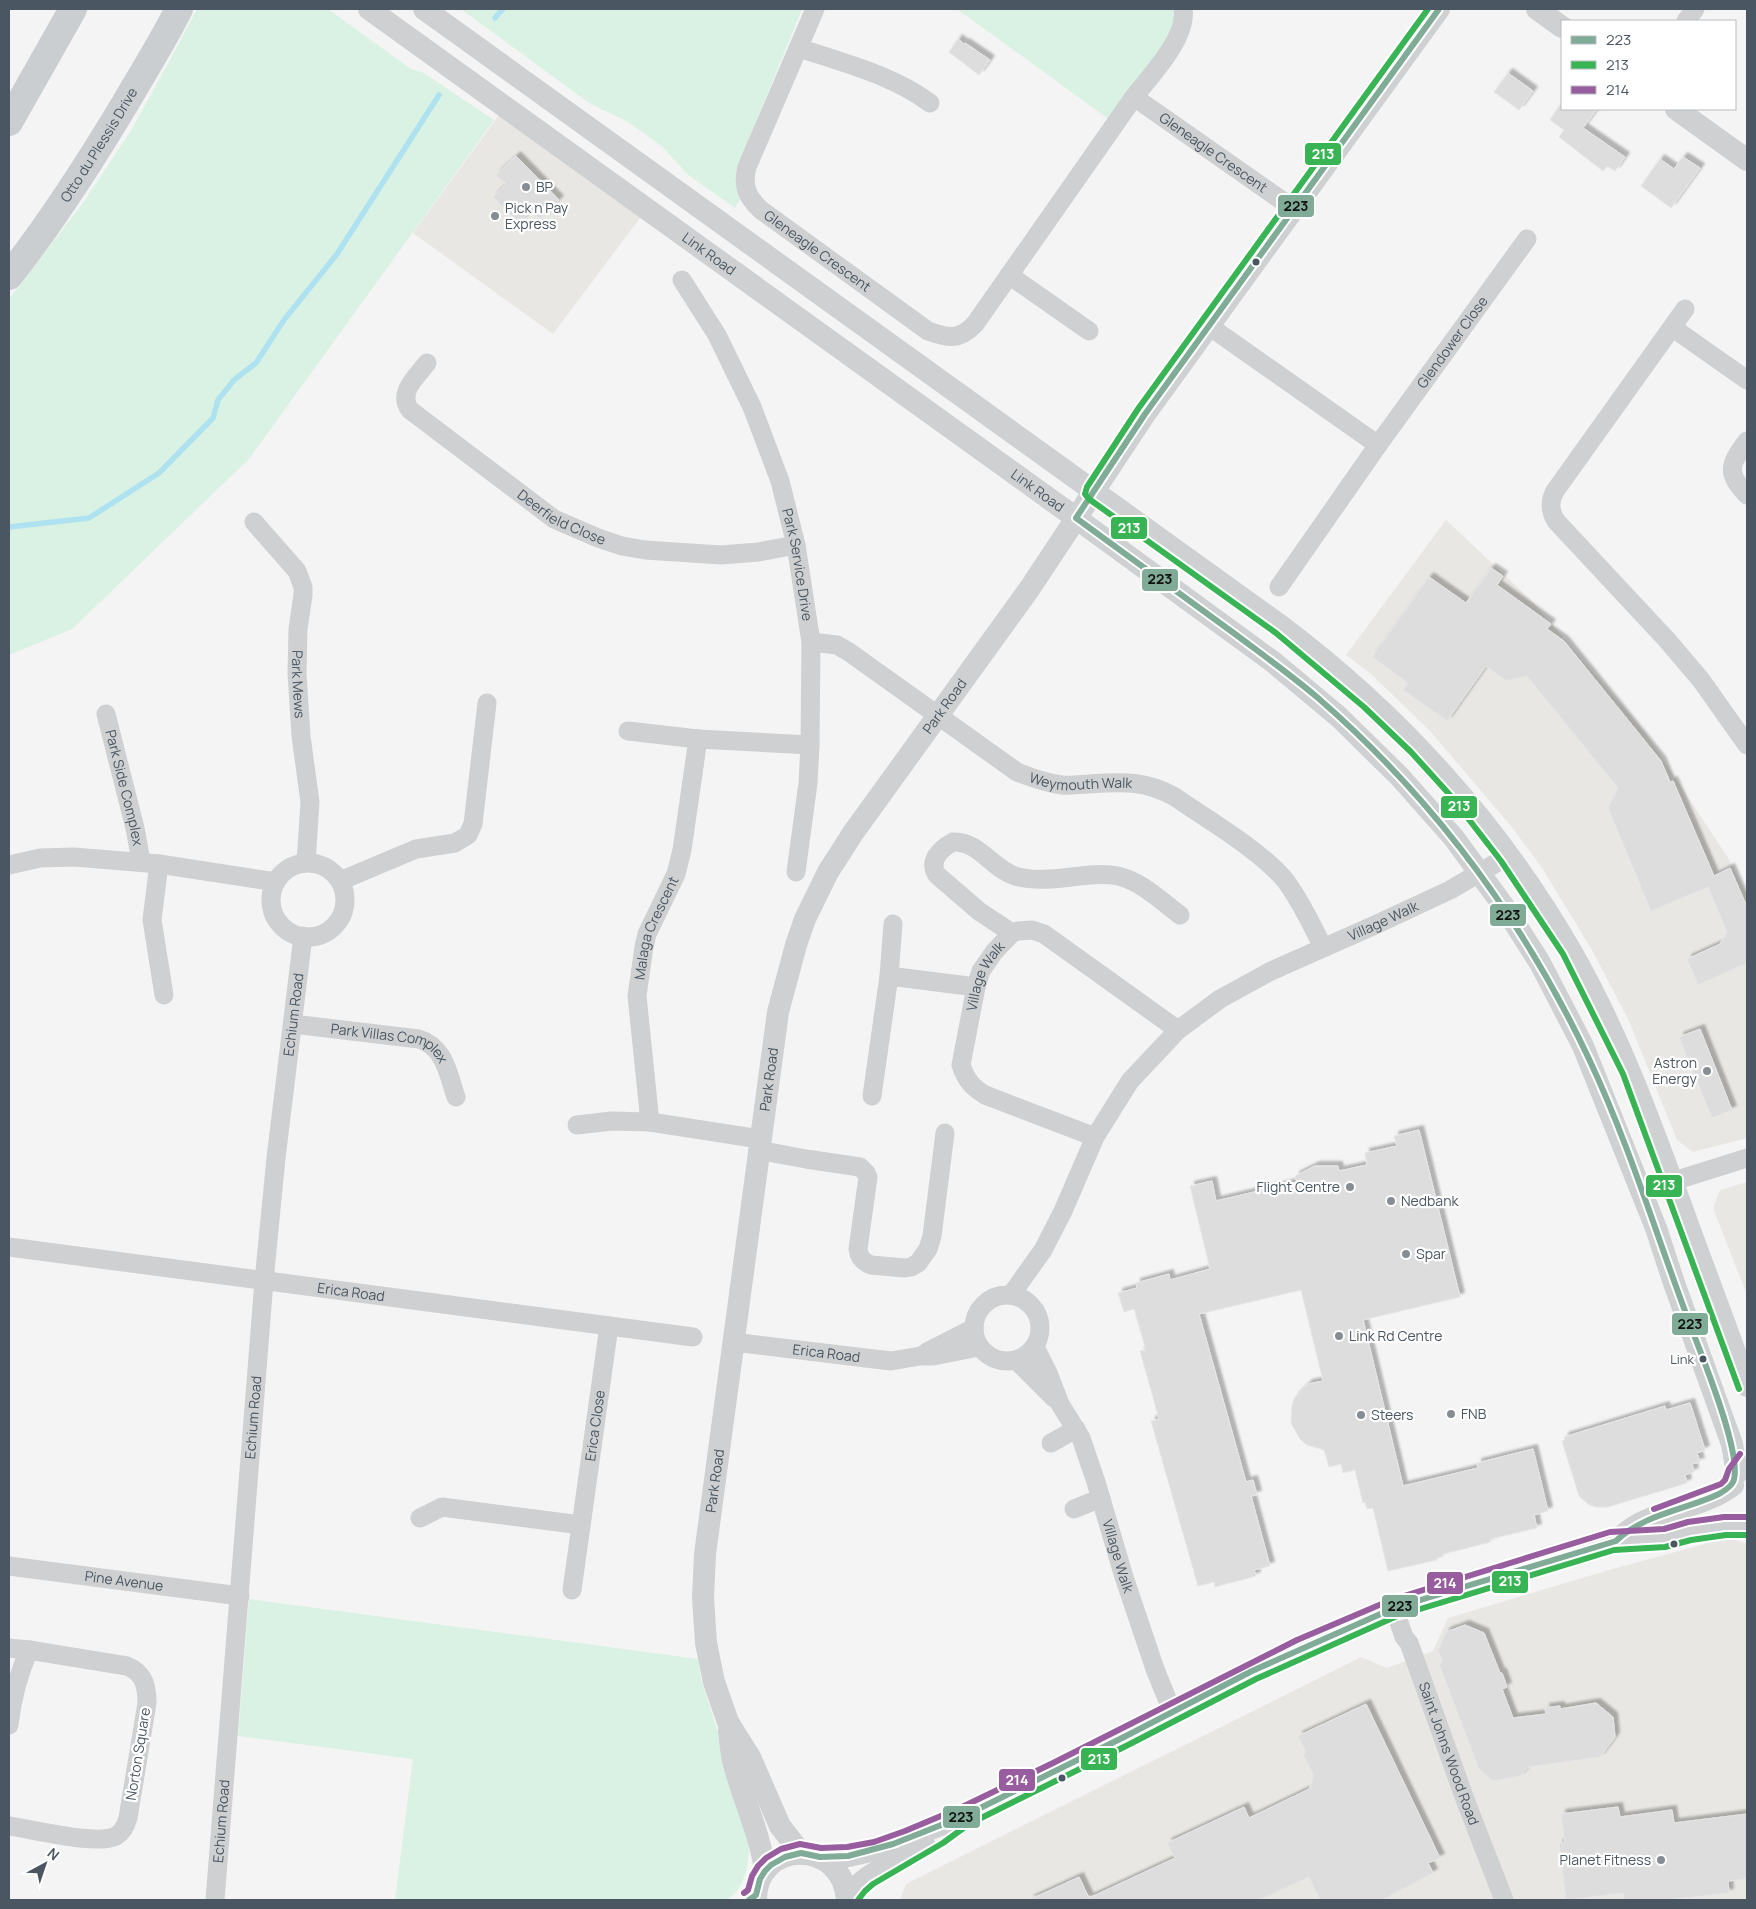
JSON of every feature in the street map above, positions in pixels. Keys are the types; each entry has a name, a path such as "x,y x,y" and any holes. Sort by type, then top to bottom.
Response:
{"main road":[{"path":"9,122 73,9"},
{"name":"Otto du Plessis Drive","path":"9,276 28,252 97,150 179,9"}],"street":[{"name":"Link Road","path":"368,9 1265,656 1317,697 1400,777 1433,813 1480,872 1529,945 1559,999 1597,1077 1642,1191 1732,1444 1739,1472 1734,1498 1738,1510 1747,1522"},
{"path":"424,9 1281,626 1370,700 1407,736 1457,790 1508,856 1543,906 1588,982 1631,1071 1747,1386"},
{"name":"Gleneagle Crescent","path":"815,9 747,167 745,187 752,201 761,210 928,331 949,338 968,332 1134,97 1177,40 1182,26 1183,9"},
{"name":"Park Road","path":"765,1871 763,1852 757,1831 733,1760 728,1722 714,1682 708,1651 703,1598 705,1554 732,1342 778,1012 805,919 840,852 1030,588 1145,414 1438,9"},
{"path":"1537,9 1561,26"},
{"path":"1687,20 1695,9"},
{"path":"799,48 877,74 913,90 930,103"},
{"name":"Gleneagle Crescent","path":"1134,97 1294,209"},
{"path":"1677,110 1747,160"},
{"name":"Glendower Close","path":"1280,587 1378,445 1527,239"},
{"path":"1009,275 1089,331"},
{"name":"Park Service Drive","path":"682,280 717,335 752,407 780,481 796,544 811,642 808,783 796,872"},
{"path":"1685,309 1555,491 1552,496 1551,513 1556,521 1661,633 1701,680 1747,745"},
{"path":"1209,326 1378,445"},
{"path":"1673,328 1747,380"},
{"name":"Deerfield Close","path":"426,363 408,388 405,399 406,405 410,410 554,518 598,538 622,546 645,550 721,555 758,552 796,544"},
{"path":"1747,441 1736,456 1732,470 1736,483 1747,495"},
{"name":"Park Mews","path":"254,522 297,571 303,587 296,673 301,736 310,802 306,863"},
{"name":"Weymouth Walk","path":"811,642 837,645 1017,772 1039,781 1064,785 1125,782 1141,784 1159,789 1175,797 1265,860 1284,879 1301,903 1323,947"},
{"path":"340,881 416,849 455,843 468,835 472,824 487,703"},
{"name":"Park Side Complex","path":"106,714 135,828 150,862 152,920 164,995"},
{"path":"628,731 698,738 810,745"},
{"name":"Malaga Crescent","path":"650,1122 637,996 639,979 647,934 676,874 682,850 698,738"},
{"path":"1012,933 980,912 937,875 933,864 940,850 953,842 967,843 1004,871 1024,878 1042,880 1118,876 1134,882 1180,914"},
{"path":"9,865 62,856 150,862 276,882"},
{"name":"Village Walk","path":"1011,1295 1043,1250 1063,1211 1095,1137 1130,1081 1178,1030 1220,999 1271,971 1375,925 1456,886 1508,856"},
{"path":"306,863 321,865 332,872 340,881 344,892 345,904 342,916 326,932 315,936 303,936 292,933 282,926 275,916 272,905 272,893 276,882 282,874 290,868 306,863"},
{"path":"872,1096 890,976 893,924"},
{"name":"Village Walk","path":"1095,1137 985,1095 969,1083 965,1077 962,1066 976,987 981,971 990,958 1012,933 1026,930 1044,934 1178,1030"},
{"name":"Echium Road","path":"215,1900 264,1281 276,1158 303,936"},
{"path":"890,976 976,987"},
{"name":"Park Villas Complex","path":"293,1024 426,1041 439,1052 456,1097"},
{"path":"577,1126 630,1120 650,1122 759,1144 806,1159 860,1167 868,1178 858,1249 860,1257 866,1264 871,1266 905,1268 918,1263 924,1256 932,1236 945,1133"},
{"path":"1642,1191 1747,1158"},
{"name":"Erica Road","path":"9,1247 693,1337"},
{"name":"Village Walk","path":"1031,1305 1043,1250"},
{"path":"1011,1295 1022,1298 1038,1314 1040,1337 1035,1347 1027,1355 1007,1362 996,1360 986,1355 974,1337 974,1328 975,1319 985,1303 992,1298 1011,1295"},
{"name":"Erica Close","path":"572,1590 609,1326"},
{"name":"Erica Road","path":"920,1356 974,1328"},
{"name":"Erica Road","path":"732,1342 891,1361 920,1356 933,1356 979,1347"},
{"name":"Village Walk","path":"1035,1347 1060,1404 1076,1429 1101,1498 1127,1586 1155,1669 1172,1711"},
{"name":"Village Walk","path":"1017,1360 1060,1404"},
{"path":"1051,1443 1076,1429"},
{"path":"1616,1541 1645,1521 1726,1491 1739,1472"},
{"path":"1074,1509 1101,1498"},
{"path":"420,1518 442,1507 582,1525"},
{"path":"754,1898 765,1871 778,1860 792,1854 848,1856 876,1850 964,1816 1124,1738 1172,1711 1301,1648 1394,1608 1616,1541 1665,1538 1689,1531 1725,1526 1747,1526"},
{"name":"Pine Avenue","path":"9,1566 240,1596"},
{"name":"Saint Johns Wood Road","path":"1394,1608 1404,1637 1409,1642 1466,1802 1504,1900"},
{"name":"Norton Square","path":"9,1648 119,1663 137,1671 144,1680 147,1689 147,1702 128,1818 122,1832 110,1838 95,1840 9,1826"},
{"path":"9,1725 16,1681 29,1650"},
{"name":"Park Road","path":"728,1722 750,1757 780,1826 811,1855 836,1869 843,1880 847,1900"},
{"path":"847,1900 858,1885 868,1877 938,1835 964,1816"}],"shaded area":[{"path":"504,108 646,210 553,334 413,233"},
{"path":"1446,520 1531,600 1646,734 1727,856 1747,894 1747,1138 1693,1152 1677,1140 1629,1021 1592,950 1542,868 1511,826 1430,731 1371,674 1346,655"},
{"path":"1747,1182 1747,1295 1713,1208 1720,1190"},
{"path":"1723,1539 1734,1539 1747,1544 1747,1900 900,1900 906,1884 1361,1657 1387,1668 1433,1651 1448,1618 1609,1570"}],"green space":[{"path":"197,9 328,9 411,69 424,73 494,120 249,459 72,629 9,655 9,299 83,203 132,129"},
{"path":"461,9 802,9 736,171 740,200 735,208 687,174 663,147 628,122 589,103"},
{"path":"957,9 1175,9 1173,31 1110,120"},
{"path":"249,1599 698,1659 701,1679 747,1825 749,1845 747,1866 740,1885 727,1900 395,1900 413,1759 238,1736"}],"building":[{"path":"958,39 990,60 979,75 949,52"},
{"path":"1508,73 1533,91 1519,110 1494,92"},
{"path":"1561,104 1561,110 1596,110 1583,128 1625,157 1615,171 1607,166 1603,171 1559,137 1564,130 1550,120"},
{"path":"516,156 559,200 540,219 531,210 519,223 493,197 506,184 496,175"},
{"path":"1683,157 1700,168 1671,208 1641,186 1660,159 1674,169"},
{"path":"1491,568 1503,576 1497,585 1551,624 1547,629 1564,641 1661,761 1670,782 1673,781 1714,876 1730,868 1747,907 1747,963 1698,985 1687,959 1720,944 1727,932 1708,887 1651,911 1608,808 1618,788 1527,676 1506,681 1486,666 1447,721 1403,690 1408,683 1372,657 1429,577 1466,603"},
{"path":"1700,1029 1732,1110 1712,1118 1679,1037"},
{"name":"Link Rd Centre","path":"1419,1130 1460,1297 1363,1320 1403,1486 1478,1468 1477,1463 1533,1449 1548,1511 1534,1515 1537,1528 1490,1539 1491,1542 1443,1554 1444,1556 1437,1558 1437,1560 1388,1571 1373,1508 1367,1509 1365,1502 1363,1503 1355,1470 1343,1473 1341,1464 1329,1467 1324,1450 1307,1445 1300,1439 1291,1423 1292,1405 1295,1397 1308,1384 1323,1381 1301,1290 1199,1314 1246,1482 1253,1480 1257,1495 1251,1496 1270,1566 1254,1570 1256,1576 1215,1587 1214,1582 1198,1586 1151,1421 1159,1419 1140,1351 1146,1350 1134,1309 1124,1312 1118,1293 1137,1288 1136,1283 1169,1274 1170,1280 1210,1269 1190,1186 1212,1181 1216,1201 1297,1182 1295,1176 1315,1166 1338,1166 1339,1171 1367,1165 1365,1153 1397,1146 1394,1136"},
{"path":"1690,1403 1705,1450 1697,1453 1700,1462 1692,1464 1694,1472 1685,1475 1687,1483 1608,1507 1595,1507 1579,1496 1562,1441 1565,1440 1564,1437 1665,1406 1666,1410"},
{"path":"1465,1625 1484,1633 1507,1687 1502,1689 1513,1718 1546,1714 1545,1708 1560,1706 1560,1709 1596,1703 1613,1717 1615,1737 1600,1757 1528,1767 1520,1776 1493,1781 1479,1769 1439,1664 1443,1662 1438,1651 1446,1632"},
{"path":"1366,1704 1440,1858 1428,1863 1433,1873 1382,1900 1320,1900 1309,1877 1259,1900 1029,1900 1079,1877 1089,1898 1175,1858 1167,1843 1244,1807 1249,1818 1309,1789 1314,1776 1303,1754 1306,1752 1298,1736"},
{"path":"1618,1807 1620,1817 1672,1810 1674,1823 1747,1814 1747,1879 1728,1881 1729,1893 1667,1900 1624,1900 1623,1893 1566,1900 1559,1843 1565,1843 1561,1814"}],"waterway":[{"path":"495,18 503,9"},
{"path":"9,527 89,518 159,473 213,418 218,400 234,380 256,363 284,320 337,254 439,95"}],"transit line":[{"name":"213","path":"1428,9 1138,409 1087,487 1085,494 1089,499 1276,633 1364,707 1411,752 1450,795 1501,861 1563,954 1623,1074 1739,1389"},
{"name":"223","path":"749,1900 756,1895 760,1879 765,1871 785,1857 801,1853 820,1857 848,1856 893,1844 964,1816 1252,1671 1394,1608 1616,1541 1627,1532 1652,1518 1719,1494 1729,1488 1733,1482 1735,1470 1733,1453 1721,1410 1618,1127 1589,1059 1563,1008 1505,910 1472,864 1400,777 1318,698 1235,634 1076,518 1145,414 1439,9"},
{"name":"214","path":"1654,1509 1721,1484 1740,1454"},
{"name":"214","path":"744,1893 748,1890 752,1876 758,1866 766,1858 781,1849 800,1844 821,1848 847,1847 874,1842 905,1831 960,1808 1053,1763 1297,1640 1391,1600 1610,1532 1664,1529 1688,1522 1724,1517 1747,1517"},
{"name":"213","path":"858,1900 873,1884 943,1843 969,1824 1256,1679 1397,1616 1614,1550 1665,1547 1691,1540 1726,1535 1747,1535"}],"place":[{"name":"BP","path":"526,187"},
{"name":"Pick n Pay Express","path":"495,216"},
{"name":"Astron Energy","path":"1707,1071"},
{"name":"Flight Centre","path":"1350,1187"},
{"name":"Nedbank","path":"1391,1201"},
{"name":"Spar","path":"1406,1254"},
{"name":"Link Rd Centre","path":"1339,1336"},
{"name":"Link","path":"1703,1359"},
{"name":"FNB","path":"1451,1414"},
{"name":"Steers","path":"1361,1415"},
{"name":"Planet Fitness","path":"1661,1860"}]}
